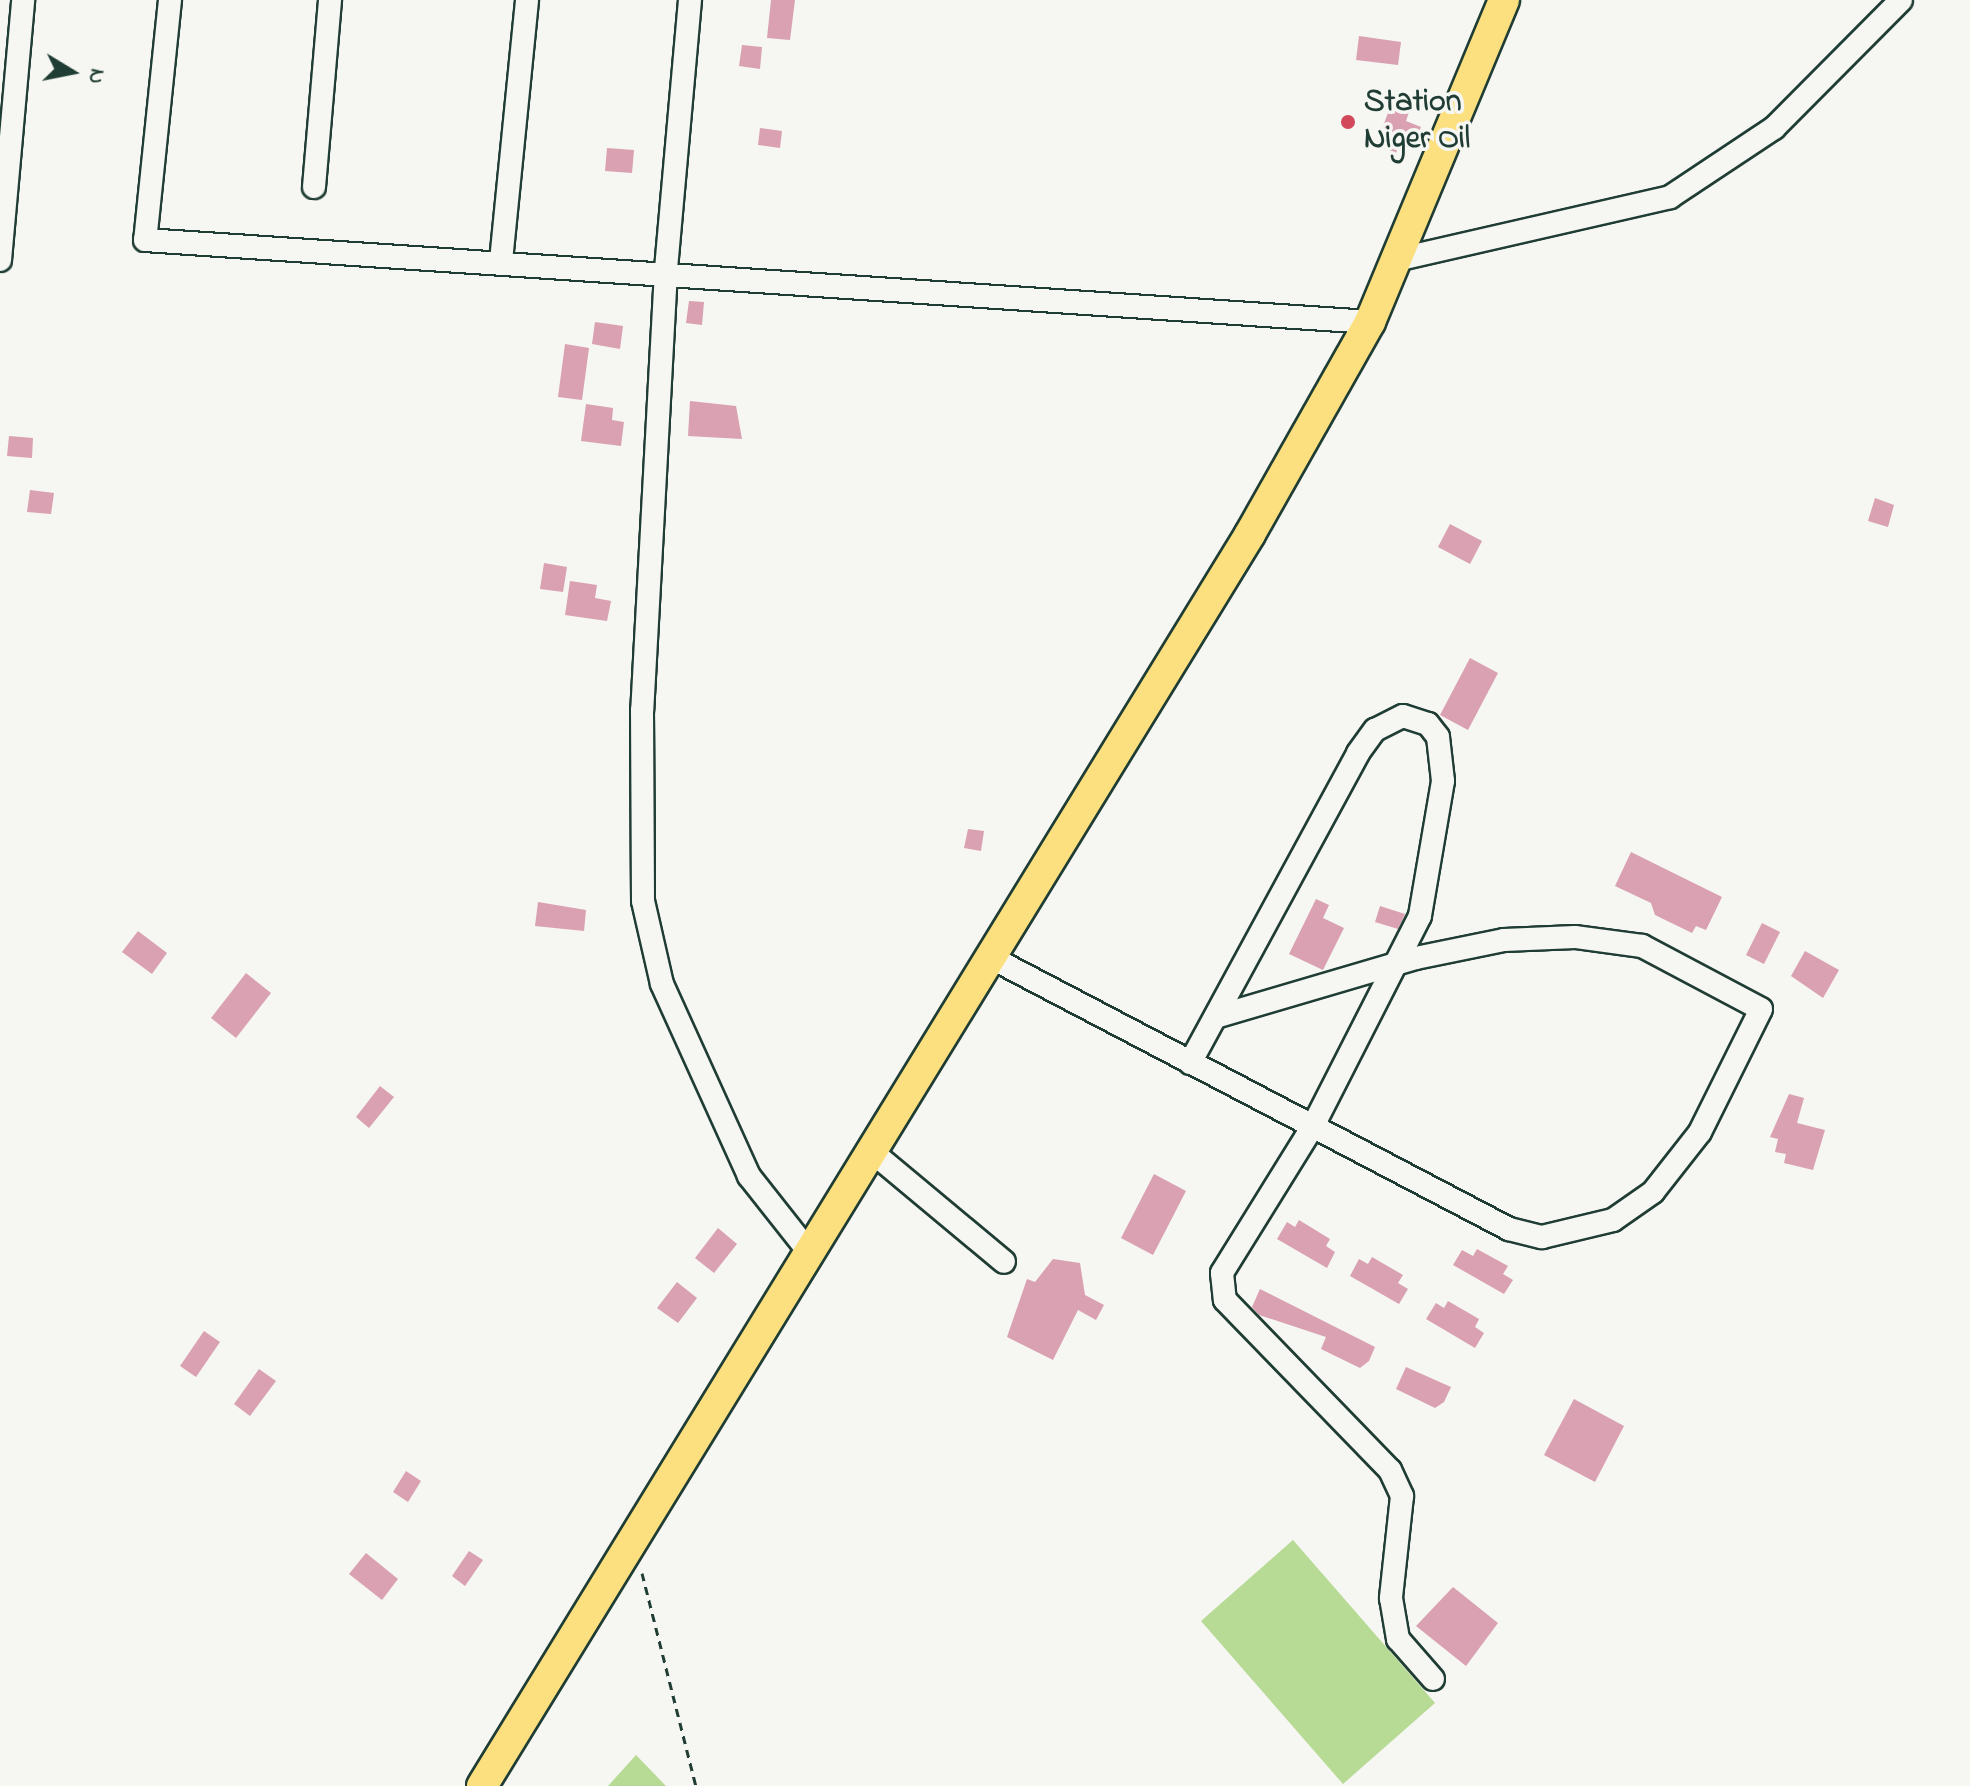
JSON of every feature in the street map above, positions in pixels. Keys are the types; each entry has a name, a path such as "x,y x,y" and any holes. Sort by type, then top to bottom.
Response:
{"highway":[{"path":"482,1786 1250,534 1370,322 1400,259 1504,0"}],"street":[{"path":"0,260 23,0"},
{"path":"170,0 145,240 666,271 1370,322"},
{"path":"314,187 330,0"},
{"path":"501,261 527,0"},
{"path":"690,0 666,271 642,710 643,901 662,984 749,1176 809,1252"},
{"path":"1400,259 1670,197 1774,128 1901,0"},
{"path":"1190,1063 1358,753 1375,730 1403,716 1428,724 1438,737 1443,781 1420,916 1313,1126 1222,1273 1225,1300 1390,1470 1402,1496 1391,1598 1398,1639 1433,1679"},
{"path":"990,957 1509,1229 1542,1237 1576,1233 1613,1220 1653,1192 1700,1132 1761,1009 1642,946 1588,939 1504,940 1395,965 1215,1017"},
{"path":"871,1151 1004,1262"}],"path":[{"path":"633,1538 696,1786"}],"green space":[{"path":"1293,1540 1435,1703 1343,1784 1201,1621"},
{"path":"636,1755 666,1786 608,1786"}],"building":[{"path":"771,0 795,0 790,40 767,38"},
{"path":"1359,36 1401,42 1398,65 1356,60"},
{"path":"742,45 762,47 760,69 739,66"},
{"path":"1392,102 1410,109 1406,121 1421,127 1413,147 1400,142 1396,153 1376,145"},
{"path":"760,128 782,131 780,148 758,145"},
{"path":"607,148 634,150 632,173 605,171"},
{"path":"689,301 704,302 702,325 686,323"},
{"path":"595,322 623,326 620,349 592,344"},
{"path":"565,344 589,348 582,400 558,397"},
{"path":"690,401 736,406 742,439 688,436"},
{"path":"586,404 613,408 612,420 624,422 621,446 581,441"},
{"path":"9,436 33,438 32,458 7,456"},
{"path":"30,490 54,493 51,514 27,512"},
{"path":"1875,498 1894,505 1888,527 1868,521"},
{"path":"1450,524 1482,541 1470,564 1438,547"},
{"path":"544,563 567,567 563,592 540,589"},
{"path":"570,581 597,585 595,598 611,601 607,621 565,615"},
{"path":"1470,658 1498,673 1468,730 1440,715"},
{"path":"968,829 984,831 981,851 964,848"},
{"path":"1631,852 1722,897 1706,930 1696,926 1692,933 1655,915 1651,903 1615,886"},
{"path":"1316,899 1329,905 1323,918 1344,928 1323,970 1289,954"},
{"path":"538,902 586,910 584,931 535,926"},
{"path":"1380,906 1405,914 1398,929 1375,922"},
{"path":"1762,923 1780,932 1764,964 1746,955"},
{"path":"138,931 167,953 152,974 122,952"},
{"path":"1805,951 1839,970 1823,998 1791,976"},
{"path":"246,973 271,993 236,1038 211,1018"},
{"path":"380,1086 394,1097 369,1128 356,1117"},
{"path":"1789,1094 1804,1098 1797,1123 1825,1130 1813,1170 1784,1163 1786,1154 1775,1152 1778,1139 1770,1137"},
{"path":"1154,1174 1186,1191 1153,1255 1121,1238"},
{"path":"1299,1220 1330,1239 1326,1246 1335,1252 1327,1268 1277,1239 1287,1222 1295,1227"},
{"path":"718,1228 737,1244 714,1273 695,1258"},
{"path":"1477,1249 1508,1266 1503,1274 1513,1280 1504,1294 1453,1265 1462,1250 1473,1256"},
{"path":"1372,1257 1403,1275 1398,1283 1408,1289 1399,1304 1350,1276 1359,1259 1368,1264"},
{"path":"1053,1259 1080,1263 1085,1295 1104,1305 1096,1320 1078,1310 1053,1360 1007,1337 1027,1279 1035,1282"},
{"path":"677,1282 697,1298 678,1323 657,1308"},
{"path":"1260,1289 1375,1347 1369,1361 1360,1368 1321,1349 1326,1337 1259,1315 1252,1307"},
{"path":"1448,1301 1479,1319 1475,1327 1484,1333 1475,1348 1426,1319 1436,1303 1444,1308"},
{"path":"204,1331 220,1342 196,1377 180,1366"},
{"path":"1406,1367 1451,1387 1444,1402 1435,1408 1396,1389"},
{"path":"259,1369 276,1381 250,1416 234,1404"},
{"path":"1574,1399 1624,1426 1595,1482 1544,1455"},
{"path":"406,1471 421,1481 408,1502 393,1492"},
{"path":"469,1551 483,1560 465,1586 452,1576"},
{"path":"366,1553 398,1579 382,1600 349,1574"},
{"path":"1453,1587 1498,1623 1466,1666 1416,1626"}],"place":[{"name":"Station Niger Oil","path":"1348,122"}]}
